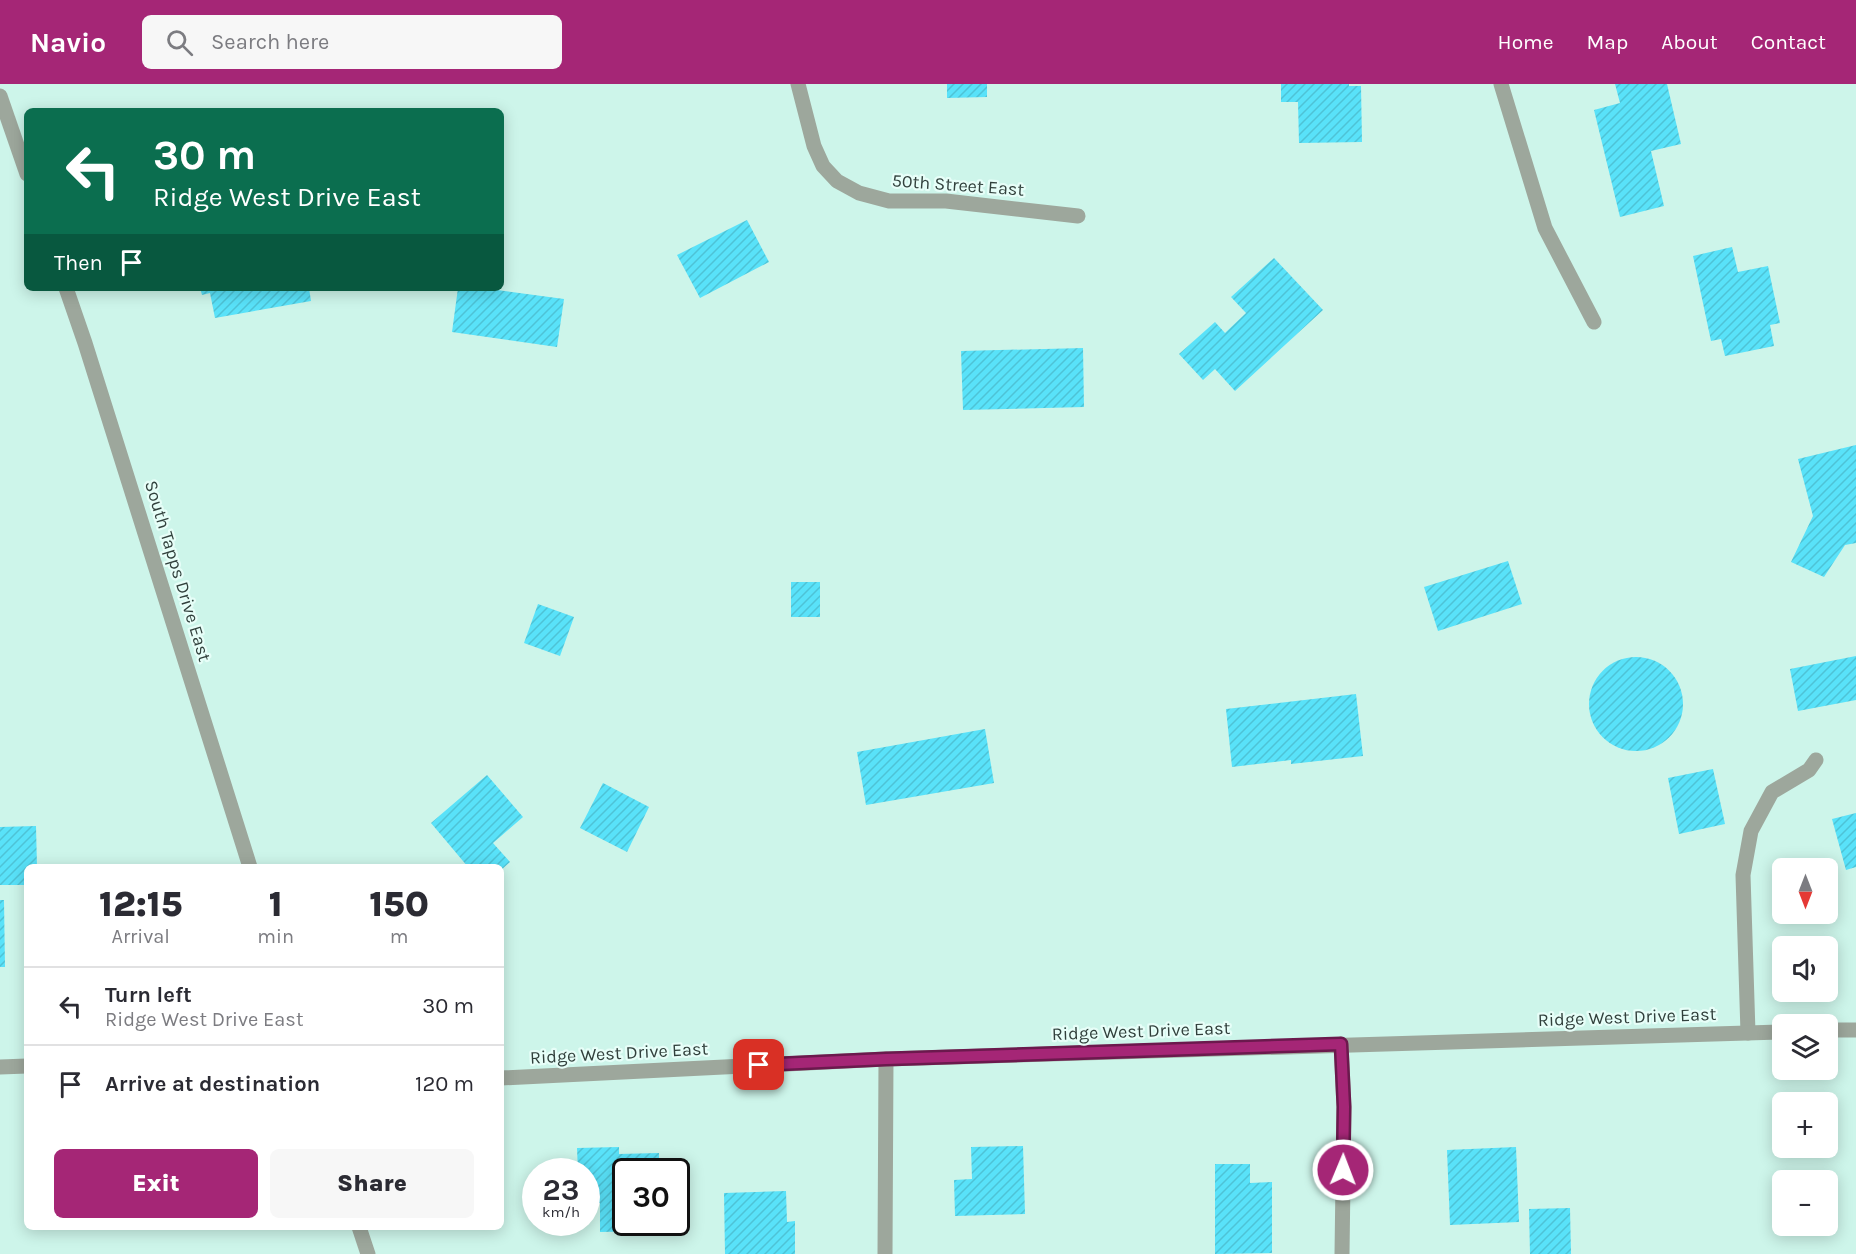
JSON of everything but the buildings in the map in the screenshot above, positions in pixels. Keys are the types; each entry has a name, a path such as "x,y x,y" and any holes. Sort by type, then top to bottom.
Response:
{"street":[{"name":"50th Street East","path":"798,84 814,146 823,166 837,181 859,193 889,201 946,201 1078,216"},
{"path":"1501,84 1545,228 1594,322"},
{"path":"0,96 24,165"},
{"name":"South Tapps Drive East","path":"67,291 249,864"},
{"path":"1748,1033 1743,875 1751,831 1772,792 1809,771 1816,760"},
{"path":"1838,1030 1856,1030"},
{"name":"Ridge West Drive East","path":"504,1078 886,1059 1772,1032"},
{"path":"1341,1044 1344,1107 1342,1254"},
{"path":"885,1254 886,1059"},
{"path":"0,1067 24,1066"},
{"path":"360,1230 368,1254"}],"route":[{"path":"759,1065 1341,1044 1344,1107 1343,1170"}]}
